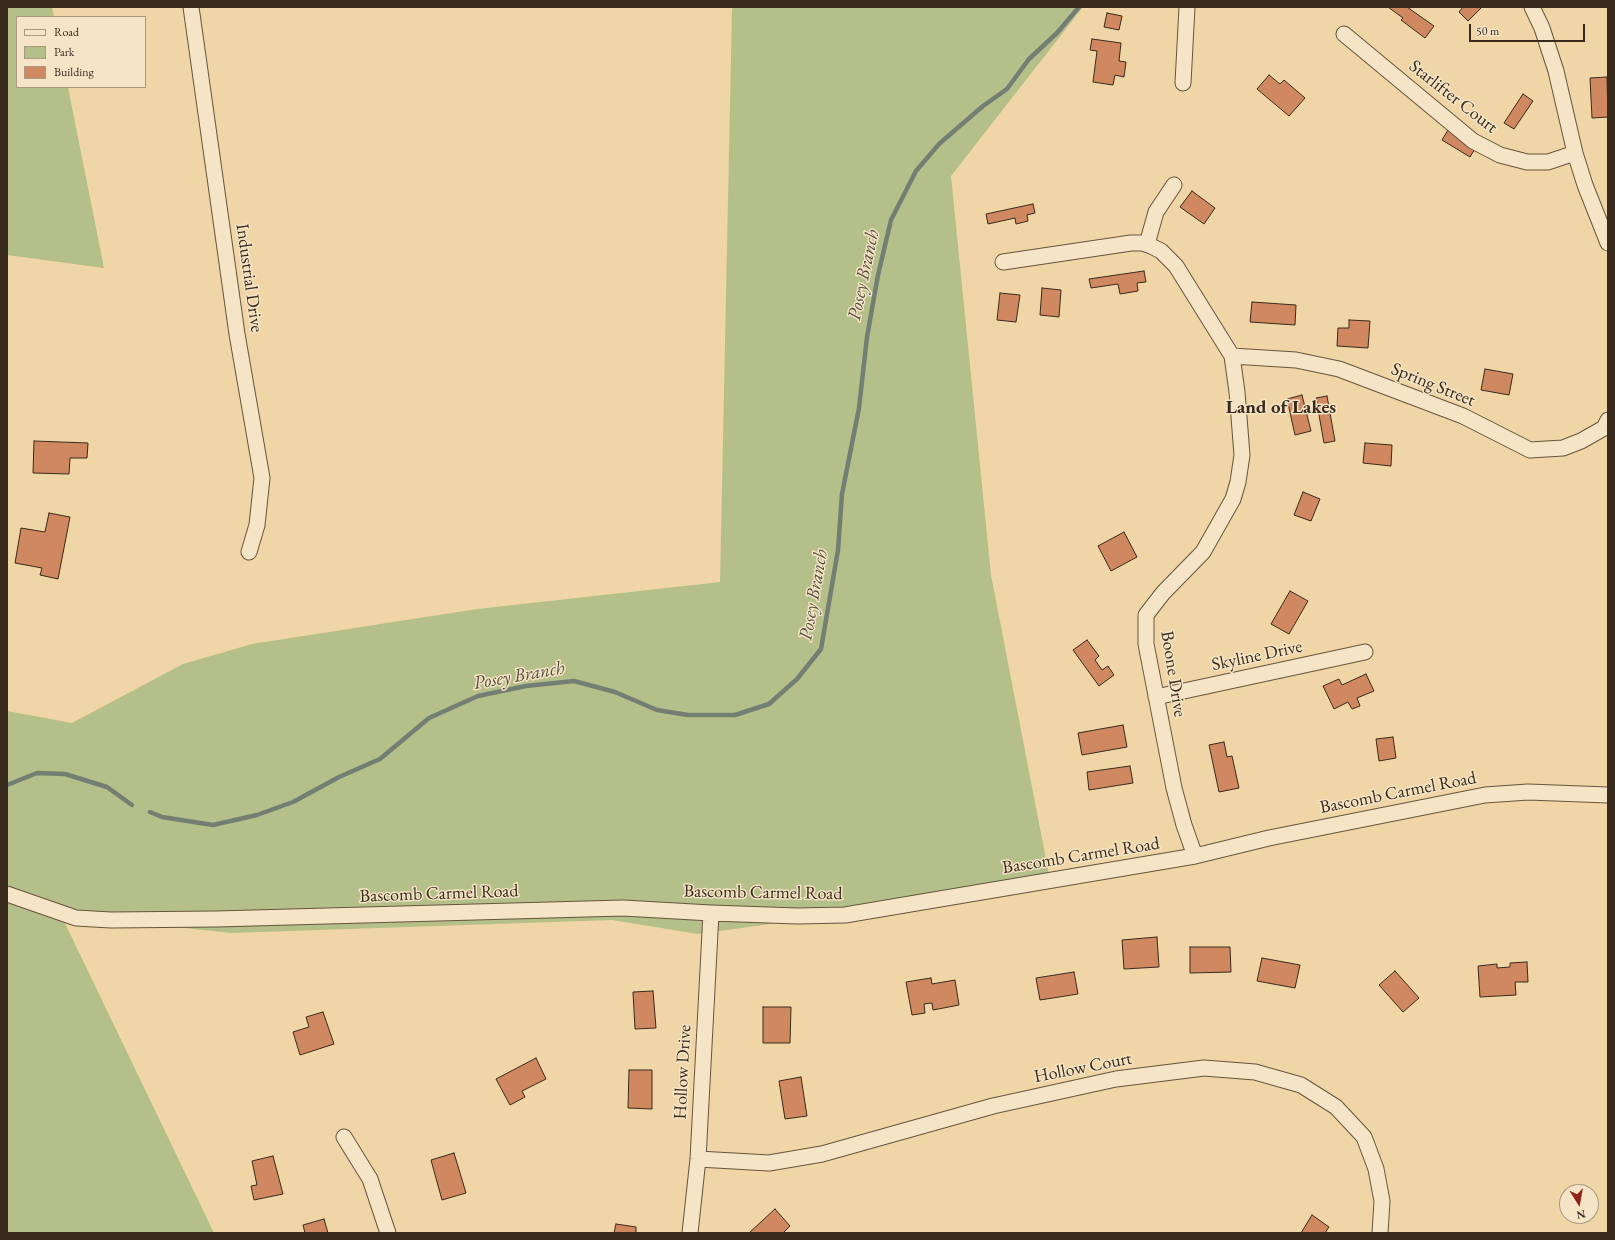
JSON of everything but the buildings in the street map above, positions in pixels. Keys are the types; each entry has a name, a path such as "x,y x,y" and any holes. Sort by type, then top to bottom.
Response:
{"street":[{"name":"Industrial Drive","path":"191,7 237,334 262,478 257,525 248,552"},
{"path":"1183,83 1187,7"},
{"path":"1532,7 1542,28 1556,71 1584,185 1608,243"},
{"name":"Starlifter Court","path":"1344,34 1473,141 1500,155 1527,162 1548,162 1575,153"},
{"path":"1147,244 1156,212 1174,185"},
{"path":"1003,262 1131,243 1147,244 1161,251 1176,266 1232,356"},
{"name":"Spring Street","path":"1232,356 1296,360 1339,369 1463,416 1530,450 1563,448 1581,441 1604,428 1608,420"},
{"name":"Boone Drive","path":"1195,856 1184,825 1174,788 1146,644 1146,615 1163,593 1203,552 1233,498 1238,482 1242,455 1237,392 1232,356"},
{"name":"Skyline Drive","path":"1156,697 1365,652"},
{"name":"Bascomb Carmel Road","path":"7,894 76,918 111,920 216,919 623,908 797,916 845,915 1195,856 1269,838 1485,795 1528,792 1608,794"},
{"name":"Hollow Drive","path":"690,1233 698,1159 711,913"},
{"name":"Hollow Court","path":"698,1159 769,1163 822,1154 993,1106 1116,1079 1204,1068 1255,1072 1301,1085 1336,1106 1364,1137 1376,1169 1380,1195 1380,1233"},
{"path":"344,1137 370,1179 388,1233"}],"green space":[{"path":"7,7 52,7 54,16 16,16 16,88 68,88 104,268 7,255"},
{"path":"734,7 1083,7 951,176 991,575 1051,885 698,934 612,920 231,933 61,915 214,1233 7,1233 7,711 72,723 183,664 252,644 477,609 720,582 732,9"}],"waterway":[{"name":"Posey Branch","path":"150,812 162,817 213,825 257,815 293,802 339,777 380,759 429,718 478,696 526,686 574,681 615,692 657,710 688,715 735,715 769,704 797,679 821,649 838,550 842,494 859,408 867,337 878,275 891,220 916,171 939,144 983,106 1007,89 1029,59 1057,33 1079,7"},
{"name":"Posey Branch","path":"7,785 37,773 65,774 107,787 132,805"}],"district":[{"name":"Land of Lakes","path":"1281,408"}]}
